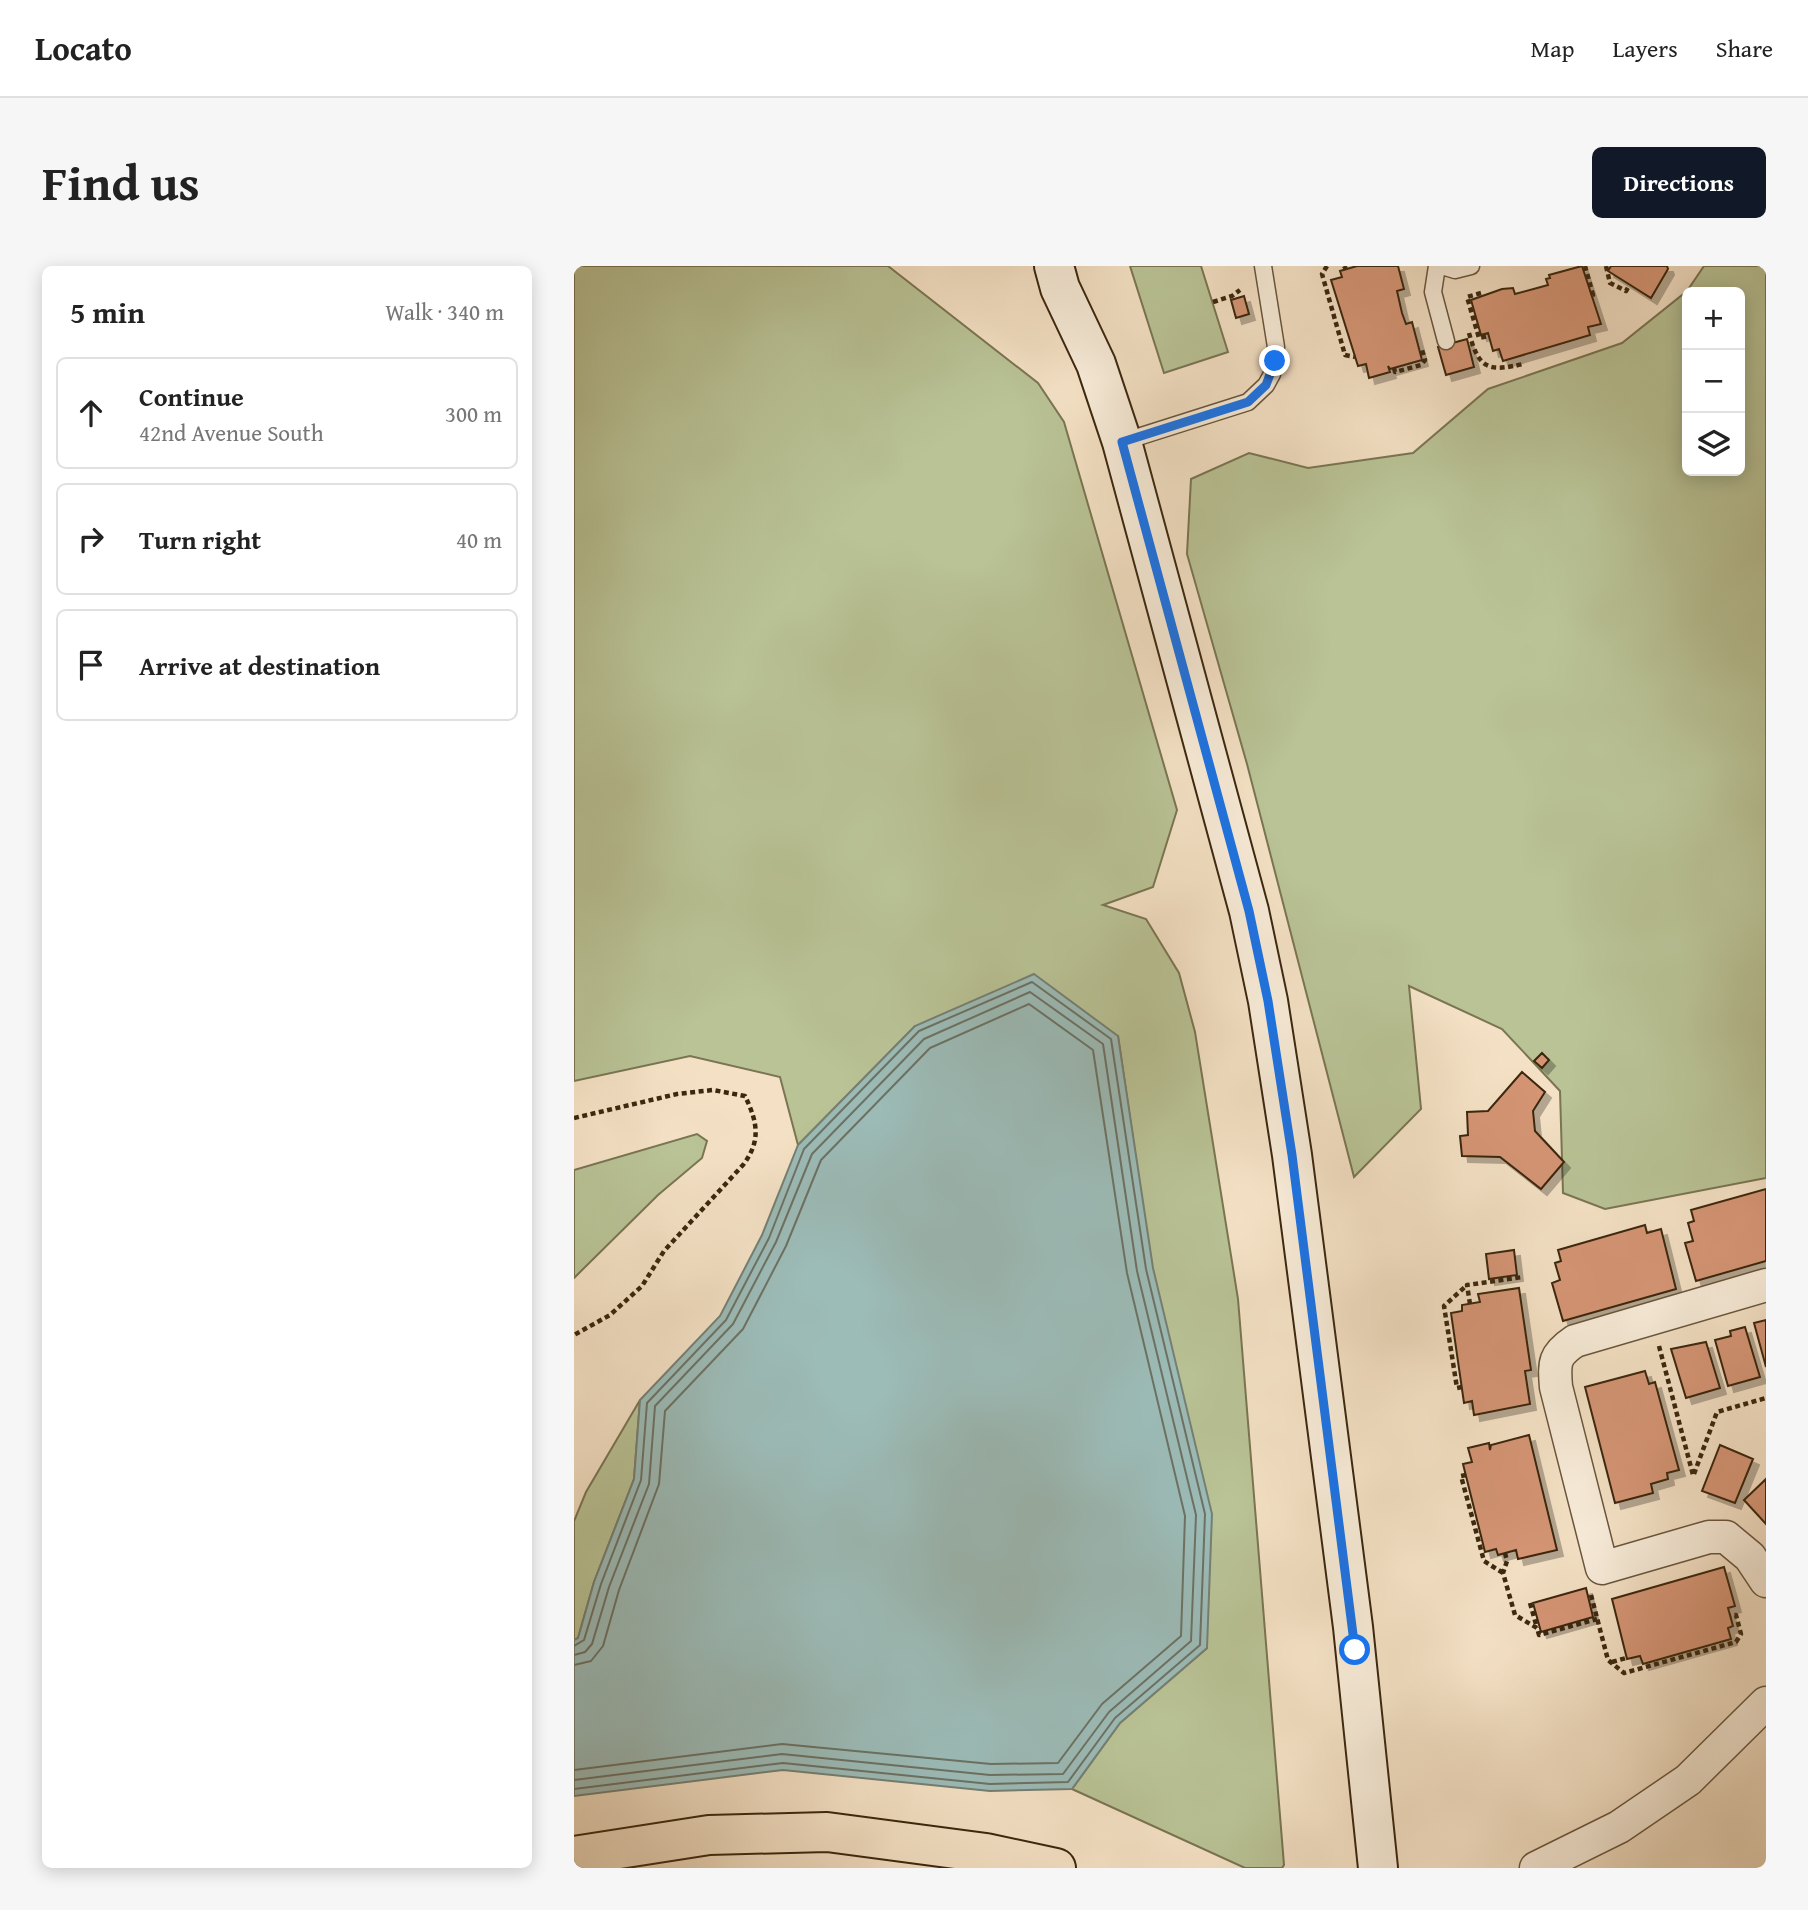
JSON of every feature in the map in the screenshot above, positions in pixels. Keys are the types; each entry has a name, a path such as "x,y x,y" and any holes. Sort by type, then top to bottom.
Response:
{"main road":[{"path":"574,1856 709,1835 827,1832 986,1853 1056,1868"}],"street":[{"path":"1052,273 1096,364 1122,442 1245,898 1268,1001 1294,1168 1353,1627 1378,1868"},
{"path":"1766,1285 1575,1341 1560,1351 1554,1366 1556,1387 1602,1568 1709,1537 1726,1537 1750,1557 1766,1581"},
{"path":"1536,1868 1619,1827 1688,1780 1766,1703"}],"lane":[{"path":"1122,442 1248,402 1266,385 1272,374 1276,347 1263,266"},
{"path":"1446,341 1433,292 1440,266 1455,270 1471,266"}],"path":[{"path":"1327,266 1322,274 1345,355 1355,357"},
{"path":"1585,266 1591,296"},
{"path":"1606,266 1610,283 1626,290 1629,286"},
{"path":"1476,283 1480,293 1467,298 1479,338 1489,336"},
{"path":"1213,302 1232,296 1240,290"},
{"path":"1468,330 1475,356 1489,368 1523,364"},
{"path":"1394,368 1395,372 1421,365 1425,360 1422,350"},
{"path":"574,1118 677,1094 713,1090 745,1096 758,1134 753,1152 664,1251 642,1286 610,1315 574,1335"},
{"path":"1462,1387 1457,1388 1444,1306 1467,1285 1523,1277"},
{"path":"1467,1285 1469,1304"},
{"path":"1657,1335 1693,1475 1717,1412 1766,1398"},
{"path":"1466,1475 1461,1476 1484,1561 1503,1573"},
{"path":"1505,1553 1507,1561 1503,1573 1515,1615 1537,1628"},
{"path":"1591,1595 1611,1662 1624,1673 1736,1642 1741,1634 1736,1615 1730,1616"},
{"path":"1531,1603 1539,1634 1597,1619"},
{"path":"1611,1662 1626,1658"}],"green space":[{"path":"574,266 888,266 1038,383 1064,422 1177,810 1153,887 1103,905 1146,919 1179,973 1195,1032 1238,1299 1284,1865 1282,1868 1245,1868 1072,1789 1120,1723 1207,1648 1118,1036 915,1026 798,1145 780,1077 690,1056 574,1081"},
{"path":"1130,266 1201,266 1228,352 1164,373"},
{"path":"1704,266 1766,266 1766,1178 1605,1209 1563,1193 1560,1091 1502,1029 1409,986 1421,1109 1354,1177 1247,764 1187,554 1191,479 1249,453 1308,468 1413,453 1488,389 1622,343 1682,295 1682,476 1745,476 1745,287 1690,287"},
{"path":"697,1134 707,1141 702,1158 658,1195 574,1278 574,1170"},
{"path":"640,1400 634,1479 594,1582 578,1638 574,1640 574,1521 586,1492"}],"water":[{"path":"1034,974 1118,1036 1153,1268 1212,1514 1207,1648 1120,1723 1072,1789 990,1791 783,1770 574,1796 574,1640 578,1638 594,1582 634,1479 640,1400 720,1316 762,1235 798,1145 915,1026"}],"building":[{"path":"1357,266 1398,266 1404,289 1397,291 1402,313 1406,324 1412,322 1422,360 1390,369 1388,366 1390,372 1369,378 1366,364 1358,366 1331,280 1342,277 1340,271"},
{"path":"1582,266 1601,324 1588,327 1590,335 1503,361 1499,349 1493,351 1488,333 1481,335 1471,300 1502,289 1513,288 1515,294 1548,285 1546,279 1550,278 1549,275"},
{"path":"1611,266 1667,266 1668,269 1651,298 1608,271"},
{"path":"1244,296 1249,314 1236,318 1231,300"},
{"path":"1467,339 1474,367 1446,375 1438,347"},
{"path":"1542,1053 1549,1060 1542,1068 1534,1061"},
{"path":"1522,1072 1545,1092 1533,1111 1535,1131 1564,1162 1541,1189 1500,1157 1462,1156 1460,1136 1468,1135 1467,1112 1488,1111"},
{"path":"1766,1189 1766,1261 1696,1281 1685,1243 1693,1241 1688,1223 1694,1221 1691,1210"},
{"path":"1645,1225 1647,1233 1661,1229 1676,1289 1563,1321 1552,1283 1560,1280 1555,1263 1561,1261 1558,1250"},
{"path":"1514,1250 1517,1275 1489,1279 1486,1254"},
{"path":"1519,1288 1531,1370 1525,1371 1530,1404 1474,1415 1472,1401 1464,1403 1451,1313 1462,1311 1462,1305 1480,1302 1478,1294"},
{"path":"1766,1320 1766,1367 1754,1323"},
{"path":"1745,1327 1760,1377 1728,1386 1715,1340 1731,1336 1730,1331"},
{"path":"1706,1342 1720,1388 1686,1398 1671,1349"},
{"path":"1645,1371 1649,1384 1655,1382 1679,1470 1667,1473 1668,1479 1651,1484 1653,1493 1615,1503 1585,1387"},
{"path":"1529,1435 1557,1550 1518,1559 1516,1550 1498,1555 1496,1549 1485,1552 1463,1464 1472,1462 1468,1448 1489,1443 1490,1450 1491,1445"},
{"path":"1720,1445 1753,1459 1735,1503 1702,1491"},
{"path":"1766,1479 1766,1524 1744,1500"},
{"path":"1724,1567 1735,1606 1728,1608 1733,1626 1728,1628 1731,1639 1643,1664 1640,1656 1627,1659 1612,1599"},
{"path":"1586,1588 1593,1617 1541,1632 1533,1603"}],"route":[{"path":"1275,361 1266,385 1248,402 1122,442 1249,911 1268,1001 1292,1155 1355,1650"}]}
